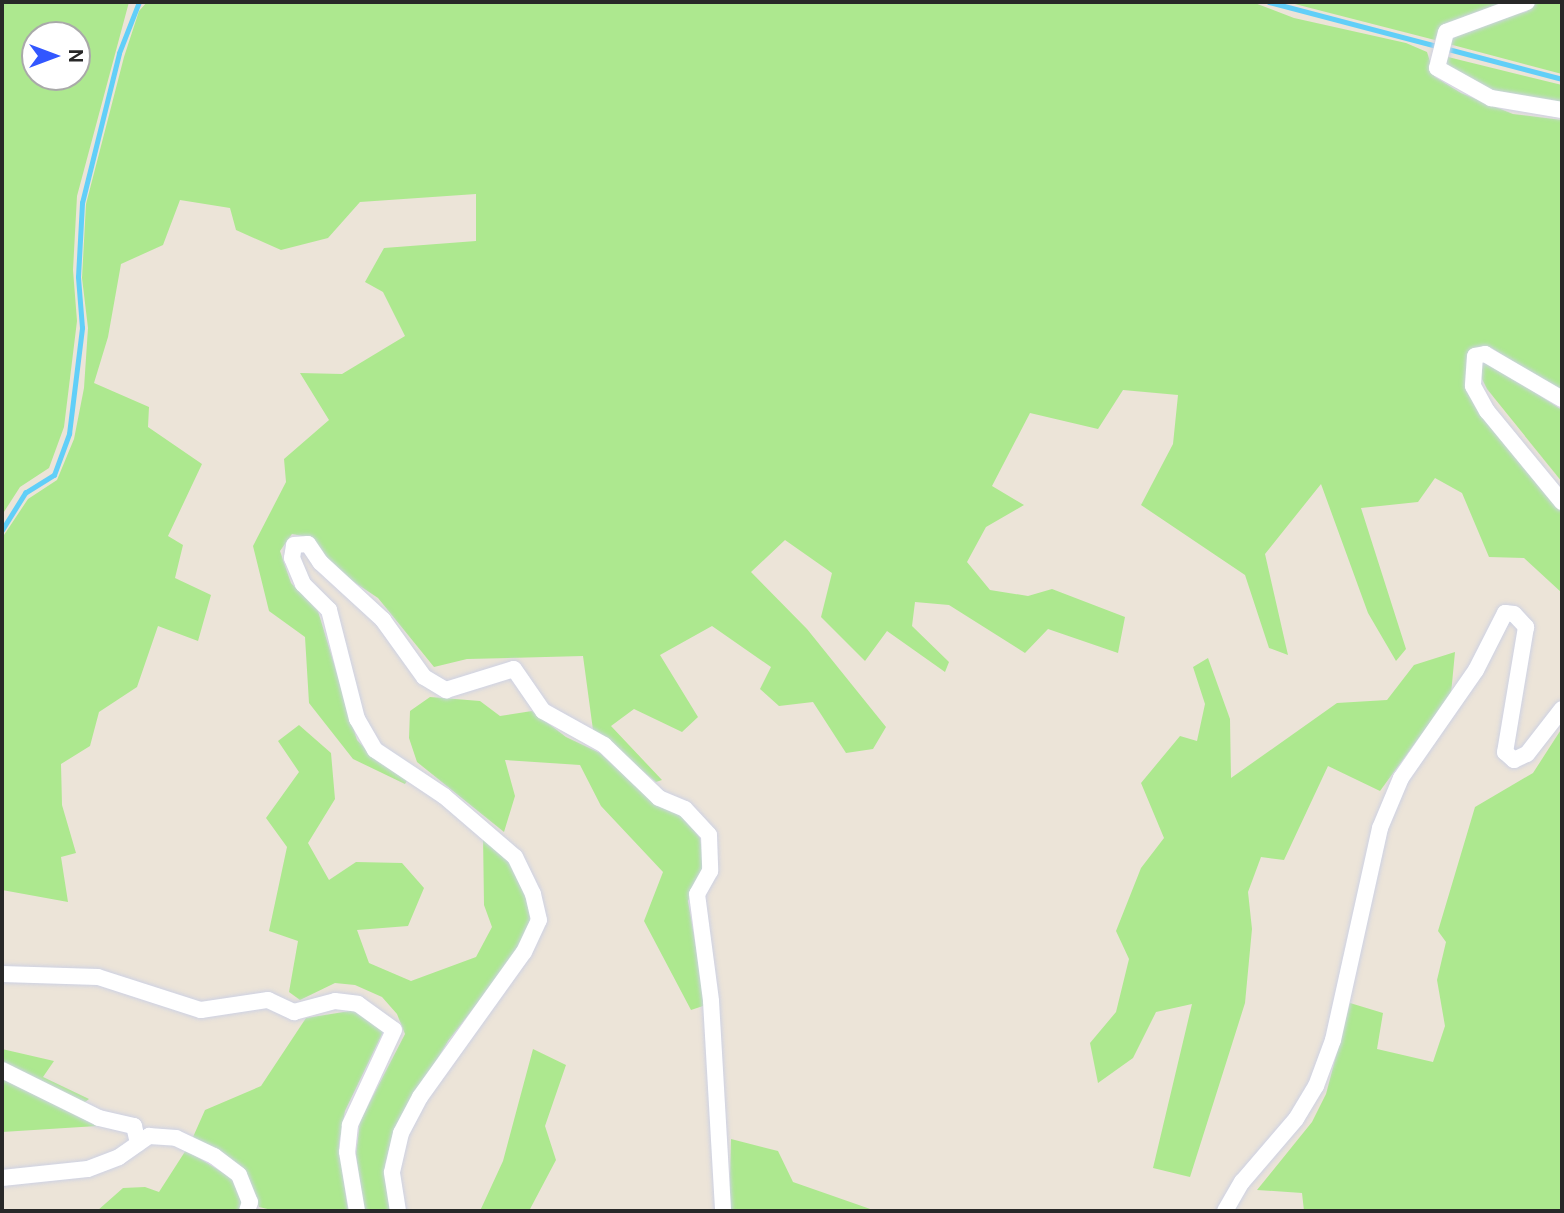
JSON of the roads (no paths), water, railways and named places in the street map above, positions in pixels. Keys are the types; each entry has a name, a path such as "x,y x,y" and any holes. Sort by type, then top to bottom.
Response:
{"street":[{"path":"1527,2 1446,32 1437,68 1492,98 1562,110"},
{"path":"1562,398 1485,354 1475,356 1473,386 1487,411 1562,502"},
{"path":"398,1211 392,1172 401,1133 420,1097 524,952 539,920 533,894 515,856 444,796 375,750 357,719 329,610 303,584 292,558 294,545 308,544 320,562 383,620 425,677 446,691 514,670 543,711 604,745 659,799 685,809 709,835 710,871 697,894 711,1001 723,1211"},
{"path":"1224,1211 1242,1182 1296,1119 1316,1086 1333,1040 1380,828 1401,778 1476,670 1506,612 1514,614 1525,627 1505,752 1514,760 1527,754 1562,709"},
{"path":"2,974 34,971 98,977 201,1010 268,1000 294,1012 335,1001 358,1004 394,1030 350,1125 347,1152 357,1211"},
{"path":"2,1070 99,1118 134,1126 138,1144"},
{"path":"2,1178 88,1169 119,1157 149,1136 176,1138 214,1156 239,1175 250,1202 247,1211"}],"waterway":[{"path":"2,530 25,493 54,475 69,434 82,328 78,277 82,203 119,53 139,2"},
{"path":"1269,2 1562,79"}]}
